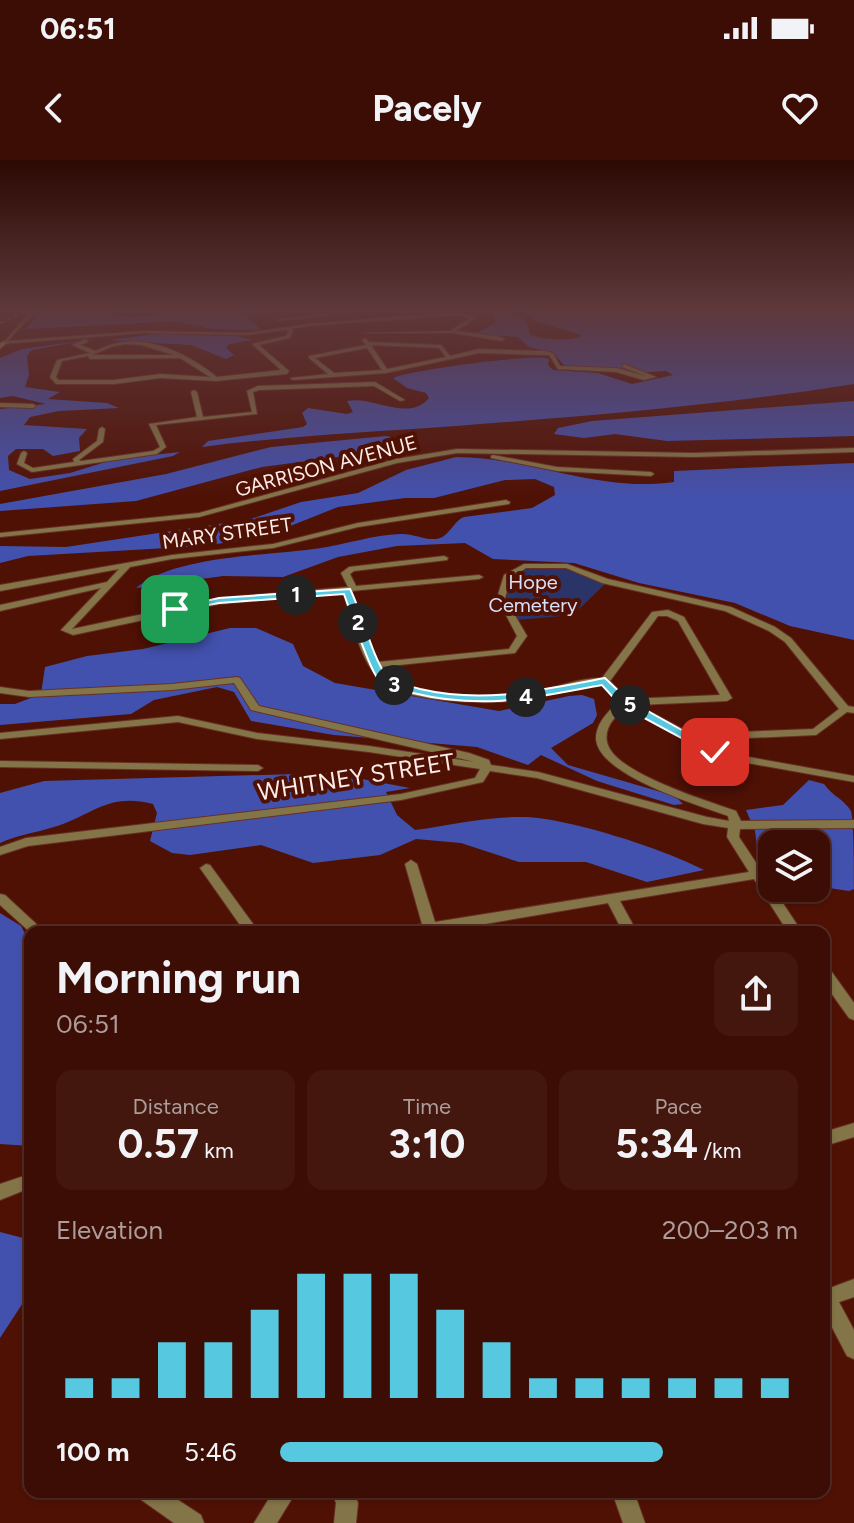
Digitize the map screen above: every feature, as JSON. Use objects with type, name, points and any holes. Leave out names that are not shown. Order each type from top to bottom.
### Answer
[{"type":"street","points":[[56,373],[54,380],[72,384],[160,376],[216,379],[271,373]]},
{"type":"street","points":[[208,373],[216,379]]},
{"type":"street","points":[[287,373],[301,386]]},
{"type":"street","points":[[293,378],[365,373]]},
{"type":"street","points":[[622,373],[640,378],[653,377],[641,373]]},
{"type":"street","points":[[24,453],[22,468],[81,464],[160,452],[163,447],[152,424],[255,413],[252,389],[375,384],[402,400]]},
{"type":"street","points":[[194,392],[200,419]]},
{"type":"street","points":[[0,405],[33,406]]},
{"type":"street","points":[[81,464],[75,460],[100,442],[102,429]]},
{"type":"street","name":"GARRISON AVENUE","points":[[0,535],[199,515],[430,454],[473,450],[694,455],[854,450]]},
{"type":"street","points":[[430,454],[483,456],[557,469],[651,474]]},
{"type":"street","name":"MARY STREET","points":[[0,588],[128,564],[256,549],[358,525],[506,502]]},
{"type":"street","points":[[444,558],[352,569],[345,573],[376,665],[382,677],[400,687],[462,699],[514,699],[605,681],[655,614],[668,613],[681,619],[727,698],[624,702],[606,719],[601,744],[607,755],[660,786],[732,814],[733,837],[754,875],[791,926]]},
{"type":"street","points":[[128,564],[66,630],[73,632],[219,601],[479,577]]},
{"type":"street","points":[[376,665],[512,651],[522,636],[501,598],[507,577],[524,566],[567,566],[605,581],[728,609],[772,629],[800,653],[849,709],[816,732],[687,737]]},
{"type":"street","points":[[0,608],[108,584]]},
{"type":"street","name":"WHITNEY STREET","points":[[0,690],[29,694],[172,687],[237,680],[255,708],[469,756],[485,762],[487,767],[479,780],[401,797],[26,842],[0,851]]},
{"type":"street","points":[[605,681],[624,702],[729,757],[854,779]]},
{"type":"street","points":[[0,736],[178,719],[257,736],[561,780],[669,813],[733,825],[854,824]]},
{"type":"street","points":[[0,764],[258,768]]},
{"type":"street","points":[[411,864],[429,926]]},
{"type":"street","points":[[206,868],[248,926]]},
{"type":"street","points":[[453,926],[754,875]]},
{"type":"street","points":[[0,898],[31,926]]},
{"type":"street","points":[[612,899],[627,926]]},
{"type":"street","points":[[830,980],[854,1014]]},
{"type":"street","points":[[830,1137],[854,1130]]},
{"type":"street","points":[[0,1192],[24,1183]]},
{"type":"street","points":[[830,1295],[854,1288]]},
{"type":"street","points":[[830,1305],[854,1349]]},
{"type":"street","points":[[156,1498],[193,1523]]},
{"type":"street","points":[[265,1523],[281,1498]]},
{"type":"street","points":[[343,1498],[345,1523]]},
{"type":"street","points":[[625,1498],[634,1523]]},
{"type":"green space","name":"Hope Cemetery","points":[[529,568],[566,568],[605,584],[573,615],[516,620],[503,589],[512,574]]},
{"type":"shaded area","points":[[0,373],[29,373],[25,387],[60,392],[48,399],[107,403],[119,408],[59,411],[30,417],[24,425],[87,429],[79,438],[80,451],[53,456],[43,449],[16,449],[8,456],[9,470],[30,479],[70,473],[115,459],[180,452],[173,456],[0,491],[0,409],[46,404],[13,396],[0,398]]},
{"type":"shaded area","points":[[417,373],[592,373],[632,384],[673,375],[669,373],[854,373],[854,384],[655,409],[202,447],[208,441],[303,427],[307,424],[302,413],[308,408],[347,414],[353,412],[347,401],[401,408],[421,405],[429,398],[426,393],[407,388],[393,378]]},
{"type":"shaded area","points":[[854,401],[854,436],[667,441],[615,434],[584,438],[554,434],[558,428],[592,421]]},
{"type":"shaded area","points":[[386,436],[401,439],[360,454],[262,467],[136,501],[0,511],[0,504],[166,474],[271,447]]},
{"type":"shaded area","points":[[456,457],[511,462],[619,483],[646,484],[674,482],[674,471],[854,463],[854,640],[790,626],[735,603],[639,583],[574,563],[493,559],[465,543],[397,546],[338,557],[283,577],[223,576],[136,588],[153,577],[198,563],[321,548],[390,535],[441,538],[464,517],[532,508],[555,495],[554,487],[535,479],[505,480],[434,498],[405,498],[338,507],[260,538],[202,546],[28,556],[0,563],[0,546],[66,547],[251,519],[301,502],[358,493],[406,470]]},
{"type":"shaded area","points":[[230,628],[256,628],[293,644],[303,666],[335,683],[499,711],[569,696],[582,695],[594,699],[597,715],[593,723],[551,748],[568,765],[675,796],[683,804],[674,805],[597,781],[541,755],[528,765],[477,747],[334,735],[251,721],[234,692],[217,687],[154,700],[131,714],[0,725],[0,704],[15,704],[41,694],[45,667],[87,656],[143,649]]},
{"type":"shaded area","points":[[330,773],[410,788],[386,792],[397,815],[415,830],[498,818],[545,819],[617,836],[704,870],[647,882],[586,862],[519,862],[461,843],[416,839],[380,855],[313,863],[261,845],[190,855],[172,853],[150,841],[157,813],[153,804],[137,801],[101,806],[68,822],[0,843],[0,793],[44,781]]},
{"type":"shaded area","points":[[809,780],[824,784],[845,803],[851,811],[854,889],[830,888],[830,830],[758,830],[758,854],[755,831],[746,810],[783,805]]},
{"type":"shaded area","points":[[0,913],[21,926],[24,932],[24,1146],[0,1144]]},
{"type":"shaded area","points":[[0,1232],[24,1238],[24,1301],[0,1338]]},
{"type":"route","points":[[175,609],[219,601],[347,591],[382,677],[388,682],[442,697],[488,700],[533,696],[585,682],[605,681],[612,685],[624,702],[715,752]]}]
